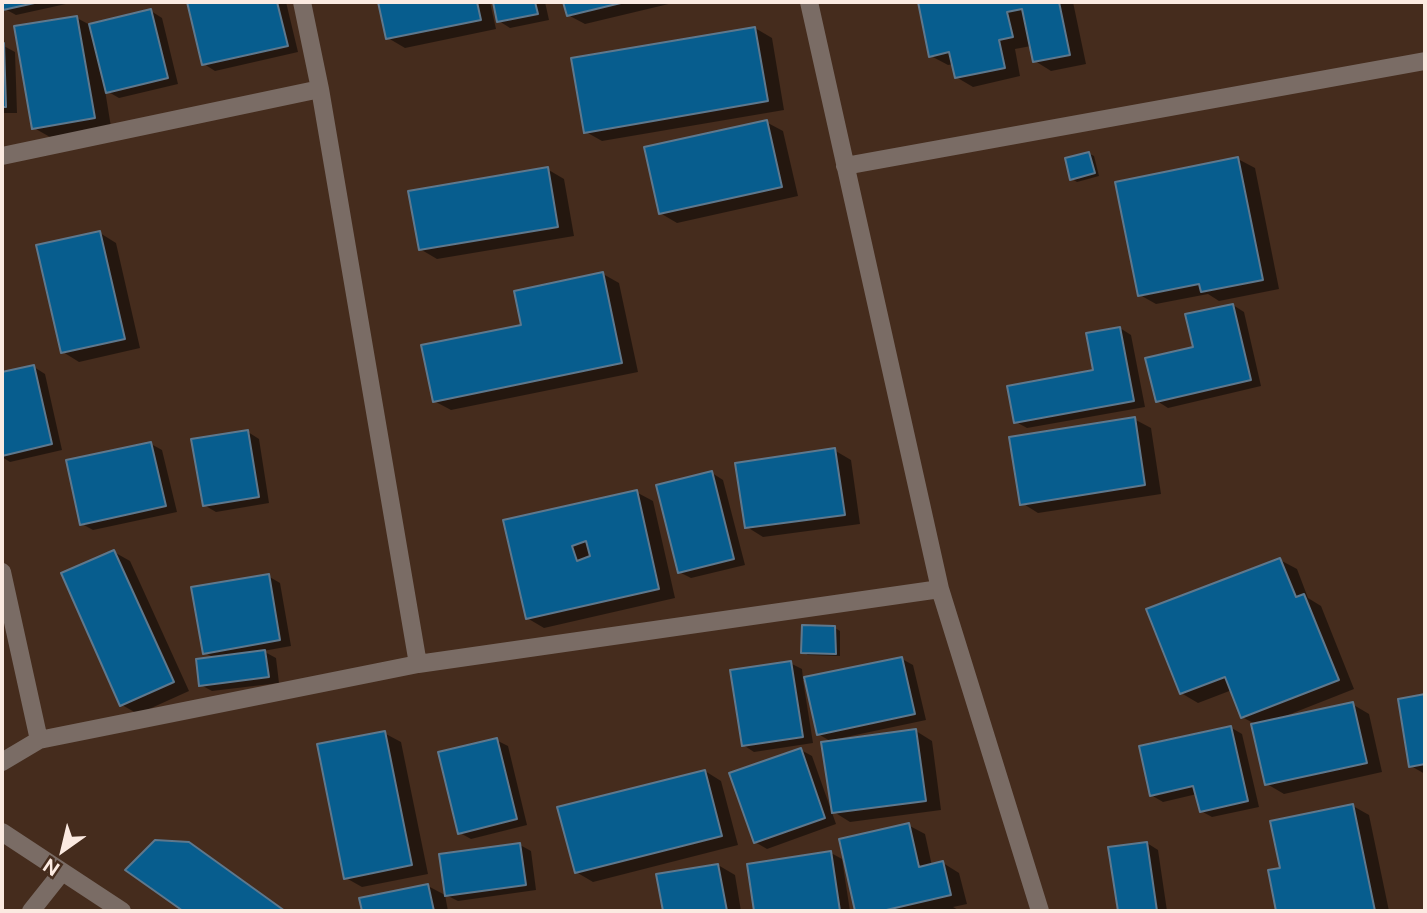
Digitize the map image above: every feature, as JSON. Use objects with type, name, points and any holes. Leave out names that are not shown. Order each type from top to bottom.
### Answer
[{"type":"street","points":[[302,2],[320,89],[418,664]]},
{"type":"street","points":[[808,2],[940,589],[1040,911]]},
{"type":"street","points":[[845,166],[1425,61]]},
{"type":"street","points":[[2,156],[320,89]]},
{"type":"street","points":[[2,572],[39,740]]},
{"type":"street","points":[[2,762],[39,740],[418,664],[940,589]]},
{"type":"street","points":[[2,832],[122,911]]},
{"type":"street","points":[[32,911],[62,872]]},
{"type":"building","points":[[2,2],[39,2],[3,10]]},
{"type":"building","points":[[187,2],[277,2],[288,46],[202,65]]},
{"type":"building","points":[[378,2],[477,2],[481,20],[386,39]]},
{"type":"building","points":[[493,2],[535,2],[538,14],[497,22]]},
{"type":"building","points":[[563,2],[625,2],[567,16]]},
{"type":"building","points":[[918,2],[1059,2],[1070,55],[1033,62],[1022,9],[1007,12],[1013,37],[999,40],[1005,68],[955,78],[949,52],[929,57]]},
{"type":"building","points":[[151,9],[168,78],[106,93],[89,24]]},
{"type":"building","points":[[77,16],[95,118],[32,129],[14,26]]},
{"type":"building","points":[[755,27],[768,101],[584,133],[571,58]]},
{"type":"building","points":[[4,43],[6,107],[2,107]]},
{"type":"building","points":[[767,120],[782,187],[659,214],[644,147]]},
{"type":"building","points":[[1089,152],[1095,173],[1070,180],[1065,158]]},
{"type":"building","points":[[1238,157],[1263,280],[1201,292],[1199,284],[1138,296],[1115,182]]},
{"type":"building","points":[[548,167],[558,227],[419,250],[408,191]]},
{"type":"building","points":[[100,231],[125,339],[61,353],[36,245]]},
{"type":"building","points":[[603,272],[622,363],[433,402],[421,345],[521,325],[514,291]]},
{"type":"building","points":[[1233,304],[1251,380],[1156,402],[1145,358],[1193,347],[1185,314]]},
{"type":"building","points":[[1120,327],[1134,401],[1014,423],[1007,386],[1093,370],[1086,333]]},
{"type":"building","points":[[34,365],[52,444],[2,456],[2,372]]},
{"type":"building","points":[[1135,417],[1145,485],[1020,505],[1009,437]]},
{"type":"building","points":[[248,430],[259,497],[203,506],[191,439]]},
{"type":"building","points":[[151,442],[166,506],[80,525],[66,460]]},
{"type":"building","points":[[835,448],[845,515],[745,528],[735,463]]},
{"type":"building","points":[[712,471],[734,559],[678,573],[656,485]]},
{"type":"building","points":[[637,490],[659,589],[526,619],[503,520]],"holes":[[[586,541],[590,556],[577,561],[572,546]]]},
{"type":"building","points":[[114,550],[174,682],[120,706],[61,573]]},
{"type":"building","points":[[1280,558],[1296,597],[1304,594],[1339,680],[1241,718],[1225,677],[1180,694],[1146,609]]},
{"type":"building","points":[[269,574],[280,640],[203,654],[191,587]]},
{"type":"building","points":[[802,625],[835,626],[836,654],[801,653]]},
{"type":"building","points":[[265,650],[269,677],[199,686],[196,659]]},
{"type":"building","points":[[902,657],[915,714],[817,735],[804,677]]},
{"type":"building","points":[[791,661],[803,737],[742,746],[730,670]]},
{"type":"building","points":[[1425,694],[1425,764],[1409,767],[1398,699]]},
{"type":"building","points":[[1353,702],[1367,763],[1265,785],[1251,724]]},
{"type":"building","points":[[1231,726],[1248,801],[1200,812],[1193,786],[1150,796],[1139,746]]},
{"type":"building","points":[[916,729],[926,801],[832,813],[821,742]]},
{"type":"building","points":[[385,731],[412,865],[344,879],[317,744]]},
{"type":"building","points":[[497,738],[517,819],[458,834],[438,752]]},
{"type":"building","points":[[801,748],[825,818],[754,843],[729,773]]},
{"type":"building","points":[[705,770],[722,836],[575,873],[557,807]]},
{"type":"building","points":[[1353,804],[1375,911],[1276,911],[1268,870],[1280,868],[1270,821]]},
{"type":"building","points":[[909,823],[919,867],[943,861],[951,895],[882,911],[855,911],[839,839]]},
{"type":"building","points":[[155,840],[189,842],[285,911],[183,911],[125,870]]},
{"type":"building","points":[[1147,842],[1157,911],[1118,911],[1108,847]]},
{"type":"building","points":[[520,843],[526,885],[445,896],[439,854]]},
{"type":"building","points":[[831,851],[840,911],[754,911],[747,864]]},
{"type":"building","points":[[718,864],[727,911],[663,911],[656,874]]},
{"type":"building","points":[[428,884],[434,911],[362,911],[359,898]]}]
